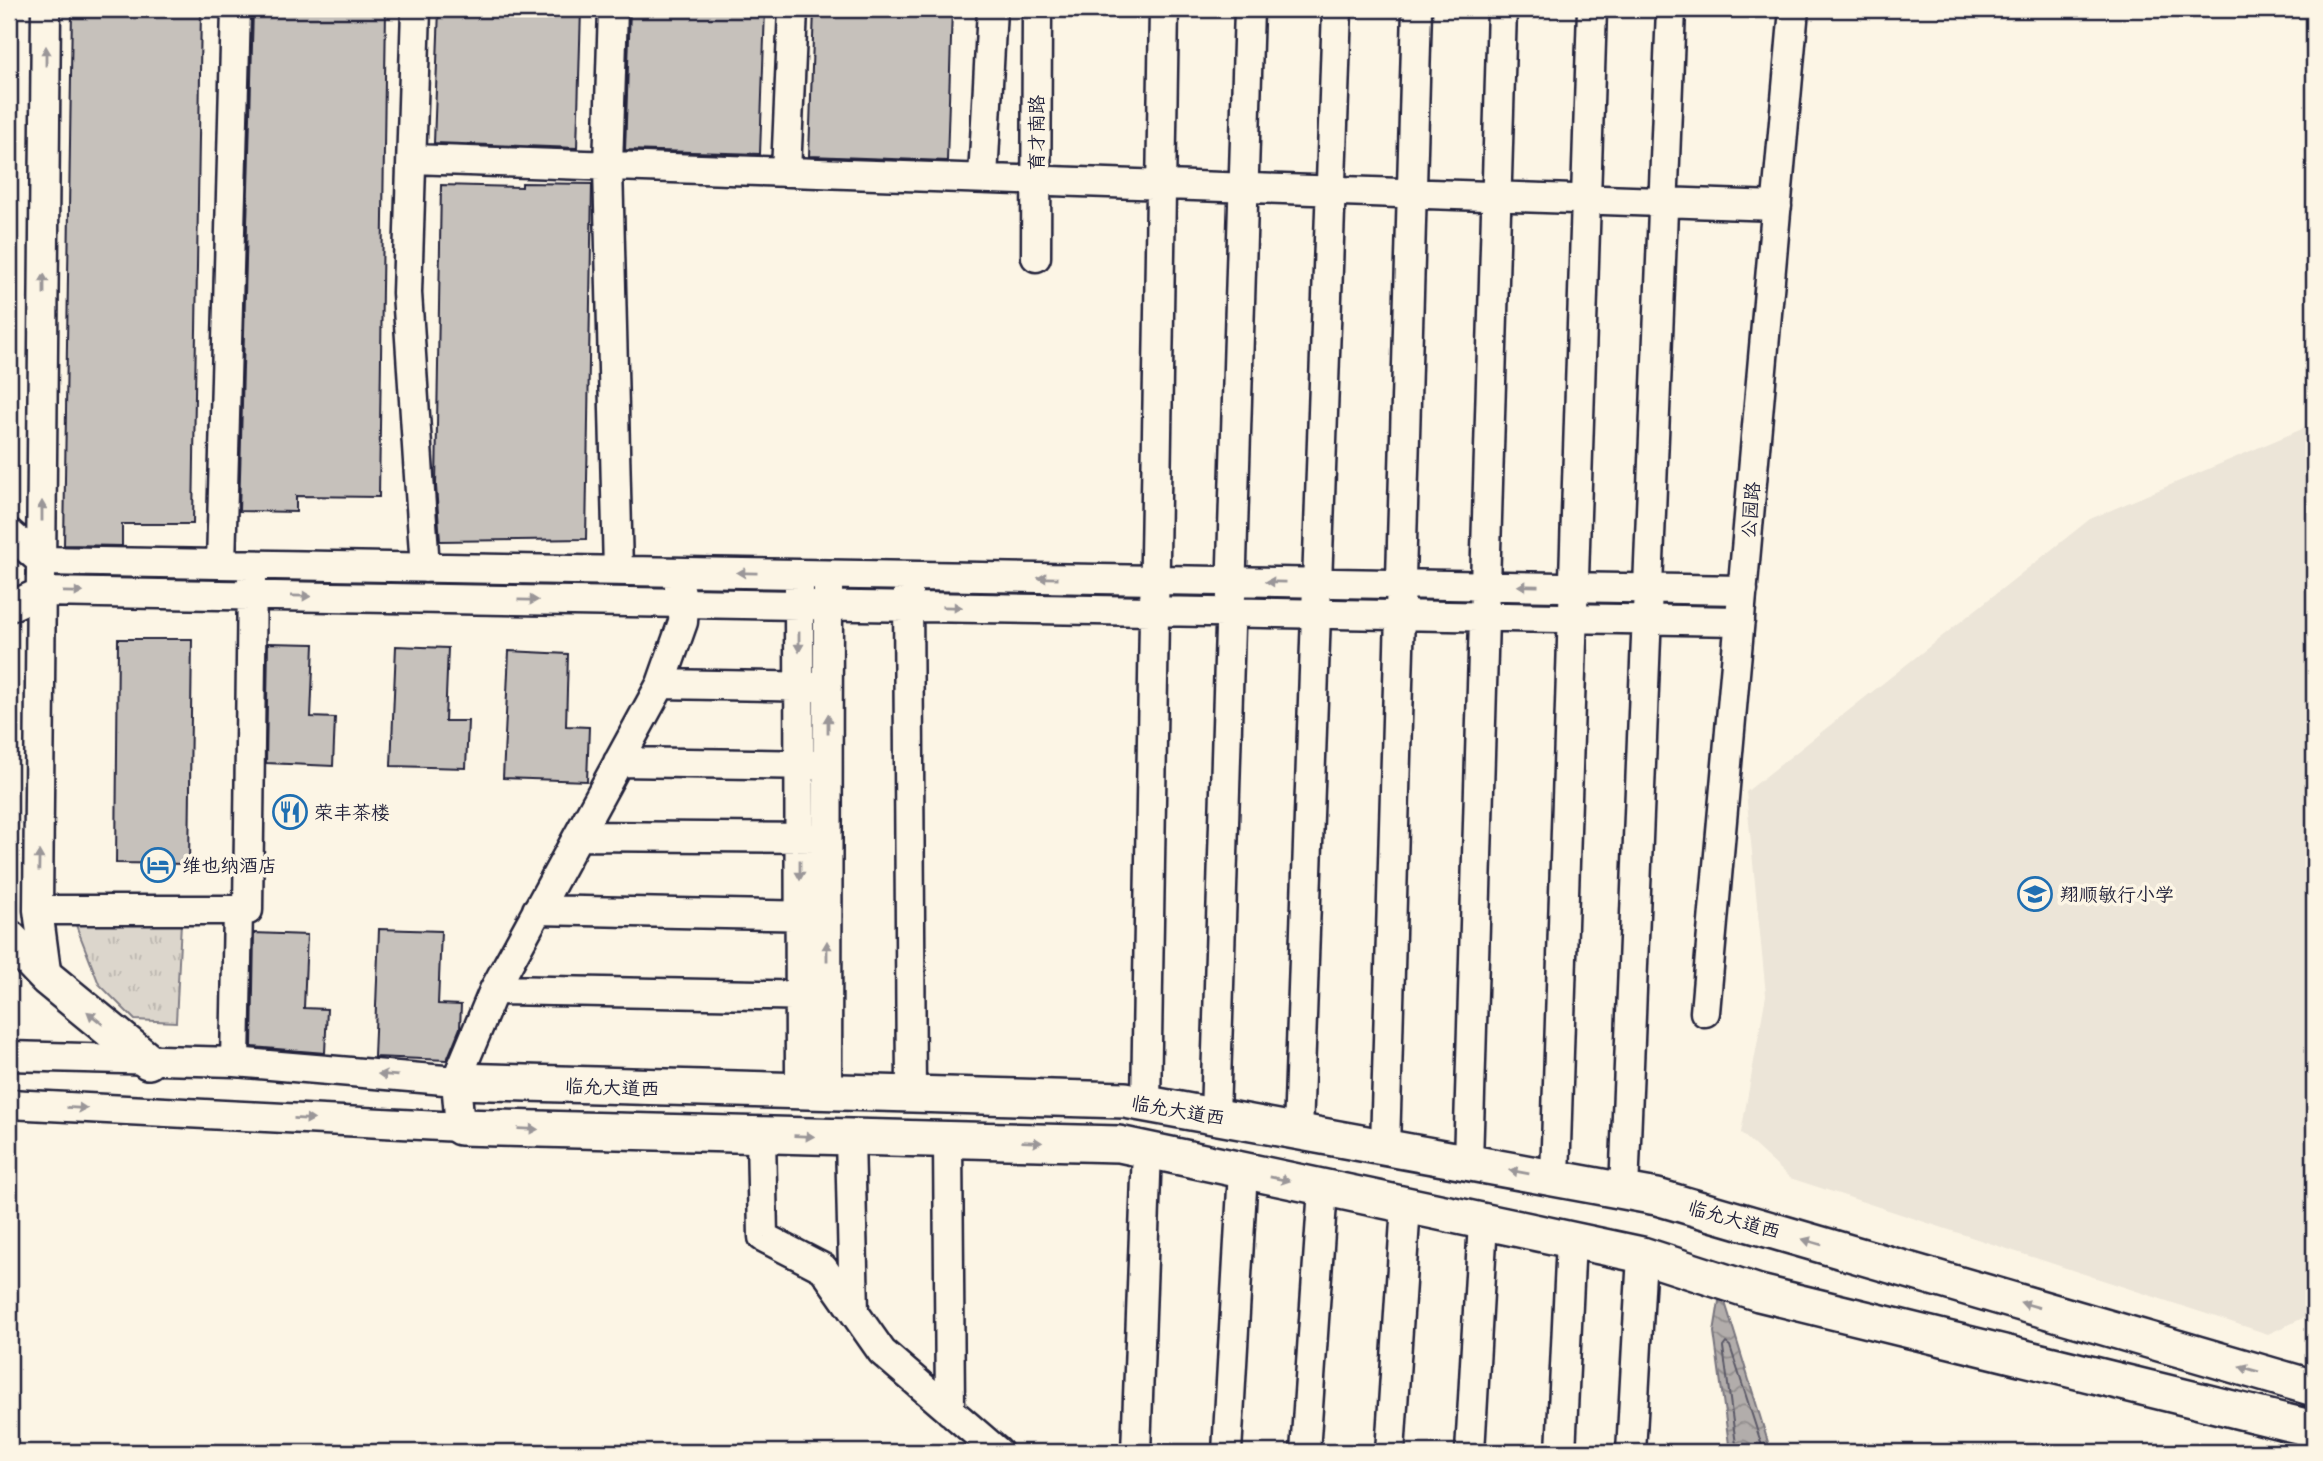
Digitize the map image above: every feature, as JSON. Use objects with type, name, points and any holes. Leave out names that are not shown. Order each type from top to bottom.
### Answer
[{"type":"main road","points":[[9,938],[47,978],[148,1062]]},
{"type":"main road","name":"临允大道西","points":[[456,1081],[1125,1100],[1624,1191],[1758,1226],[2314,1388]]},
{"type":"main road","points":[[460,1127],[1119,1144],[1642,1255],[1759,1293],[2314,1429]]},
{"type":"street","points":[[46,9],[38,910],[47,978]]},
{"type":"street","points":[[221,564],[236,9]]},
{"type":"street","points":[[416,9],[408,293],[425,568]]},
{"type":"street","points":[[613,9],[608,166],[618,571]]},
{"type":"street","points":[[786,172],[793,9]]},
{"type":"street","points":[[983,178],[992,9]]},
{"type":"street","name":"育才南路","points":[[1036,257],[1037,9]]},
{"type":"street","points":[[1146,1104],[1164,9]]},
{"type":"street","points":[[1215,1116],[1249,9]]},
{"type":"street","points":[[1298,1132],[1337,9]]},
{"type":"street","points":[[1385,1147],[1417,9]]},
{"type":"street","points":[[1468,1163],[1502,9]]},
{"type":"street","points":[[1555,1178],[1592,9]]},
{"type":"street","points":[[1624,1191],[1671,9]]},
{"type":"street","name":"公园路","points":[[1705,1012],[1794,9]]},
{"type":"street","points":[[411,159],[1777,206]]},
{"type":"street","points":[[9,533],[41,561],[1743,590]]},
{"type":"street","points":[[38,910],[248,910],[252,565]]},
{"type":"street","points":[[9,1104],[460,1127],[456,1081],[494,990],[660,684],[682,622],[684,603],[675,572]]},
{"type":"street","points":[[799,574],[800,765],[814,838]]},
{"type":"street","points":[[813,1092],[814,838],[827,765],[828,575]]},
{"type":"street","points":[[908,576],[911,1095]]},
{"type":"street","points":[[9,607],[41,592],[1740,621]]},
{"type":"street","points":[[660,684],[828,687]]},
{"type":"street","points":[[618,762],[827,765]]},
{"type":"street","points":[[578,836],[814,838]]},
{"type":"street","points":[[235,1062],[238,910]]},
{"type":"street","points":[[537,911],[814,916]]},
{"type":"street","points":[[494,990],[813,995]]},
{"type":"street","name":"临允大道西","points":[[9,1056],[148,1062],[235,1062],[456,1081]]},
{"type":"street","points":[[761,1135],[762,1237],[824,1268],[883,1352],[998,1452]]},
{"type":"street","points":[[850,1137],[854,1312]]},
{"type":"street","points":[[948,1140],[950,1410]]},
{"type":"street","points":[[1136,1452],[1147,1150]]},
{"type":"street","points":[[1227,1452],[1243,1171]]},
{"type":"street","points":[[1305,1452],[1323,1188]]},
{"type":"street","points":[[1390,1452],[1406,1205]]},
{"type":"street","points":[[1470,1452],[1483,1222]]},
{"type":"street","points":[[1560,1452],[1571,1240]]},
{"type":"street","points":[[1631,1452],[1642,1255]]},
{"type":"shaded area","name":"翔顺敏行小学","points":[[2314,424],[2314,1313],[2268,1334],[1790,1178],[1741,1133],[1766,995],[1746,792],[2090,519]]},
{"type":"green space","points":[[74,920],[181,922],[176,1022],[135,1020],[99,984]]},
{"type":"water","points":[[1721,1289],[1771,1452],[1730,1452],[1714,1332]]},
{"type":"building","points":[[72,9],[201,9],[193,524],[122,524],[122,546],[64,545]]},
{"type":"building","points":[[253,9],[386,9],[379,497],[296,496],[296,512],[239,511]]},
{"type":"building","points":[[439,9],[581,9],[577,148],[434,143]]},
{"type":"building","points":[[630,9],[765,9],[760,154],[625,150]]},
{"type":"building","points":[[814,9],[952,9],[947,161],[809,156]]},
{"type":"building","points":[[522,183],[592,184],[586,539],[440,541],[436,486],[441,185],[522,187]]},
{"type":"building","points":[[118,639],[192,639],[189,864],[116,863]]},
{"type":"building","points":[[268,643],[314,644],[311,717],[335,718],[333,766],[266,763]]},
{"type":"building","points":[[396,646],[448,648],[445,721],[468,721],[466,768],[391,766]]},
{"type":"building","points":[[509,651],[568,654],[566,726],[589,727],[587,781],[503,778]]},
{"type":"building","points":[[379,929],[441,931],[438,1004],[461,1005],[460,1028],[447,1060],[374,1057]]},
{"type":"building","points":[[254,933],[307,935],[304,1008],[327,1009],[325,1053],[252,1047]]},
{"type":"place","name":"荣丰茶楼","points":[[290,812]]},
{"type":"place","name":"维也纳酒店","points":[[158,865]]},
{"type":"place","name":"翔顺敏行小学","points":[[2035,894]]}]
